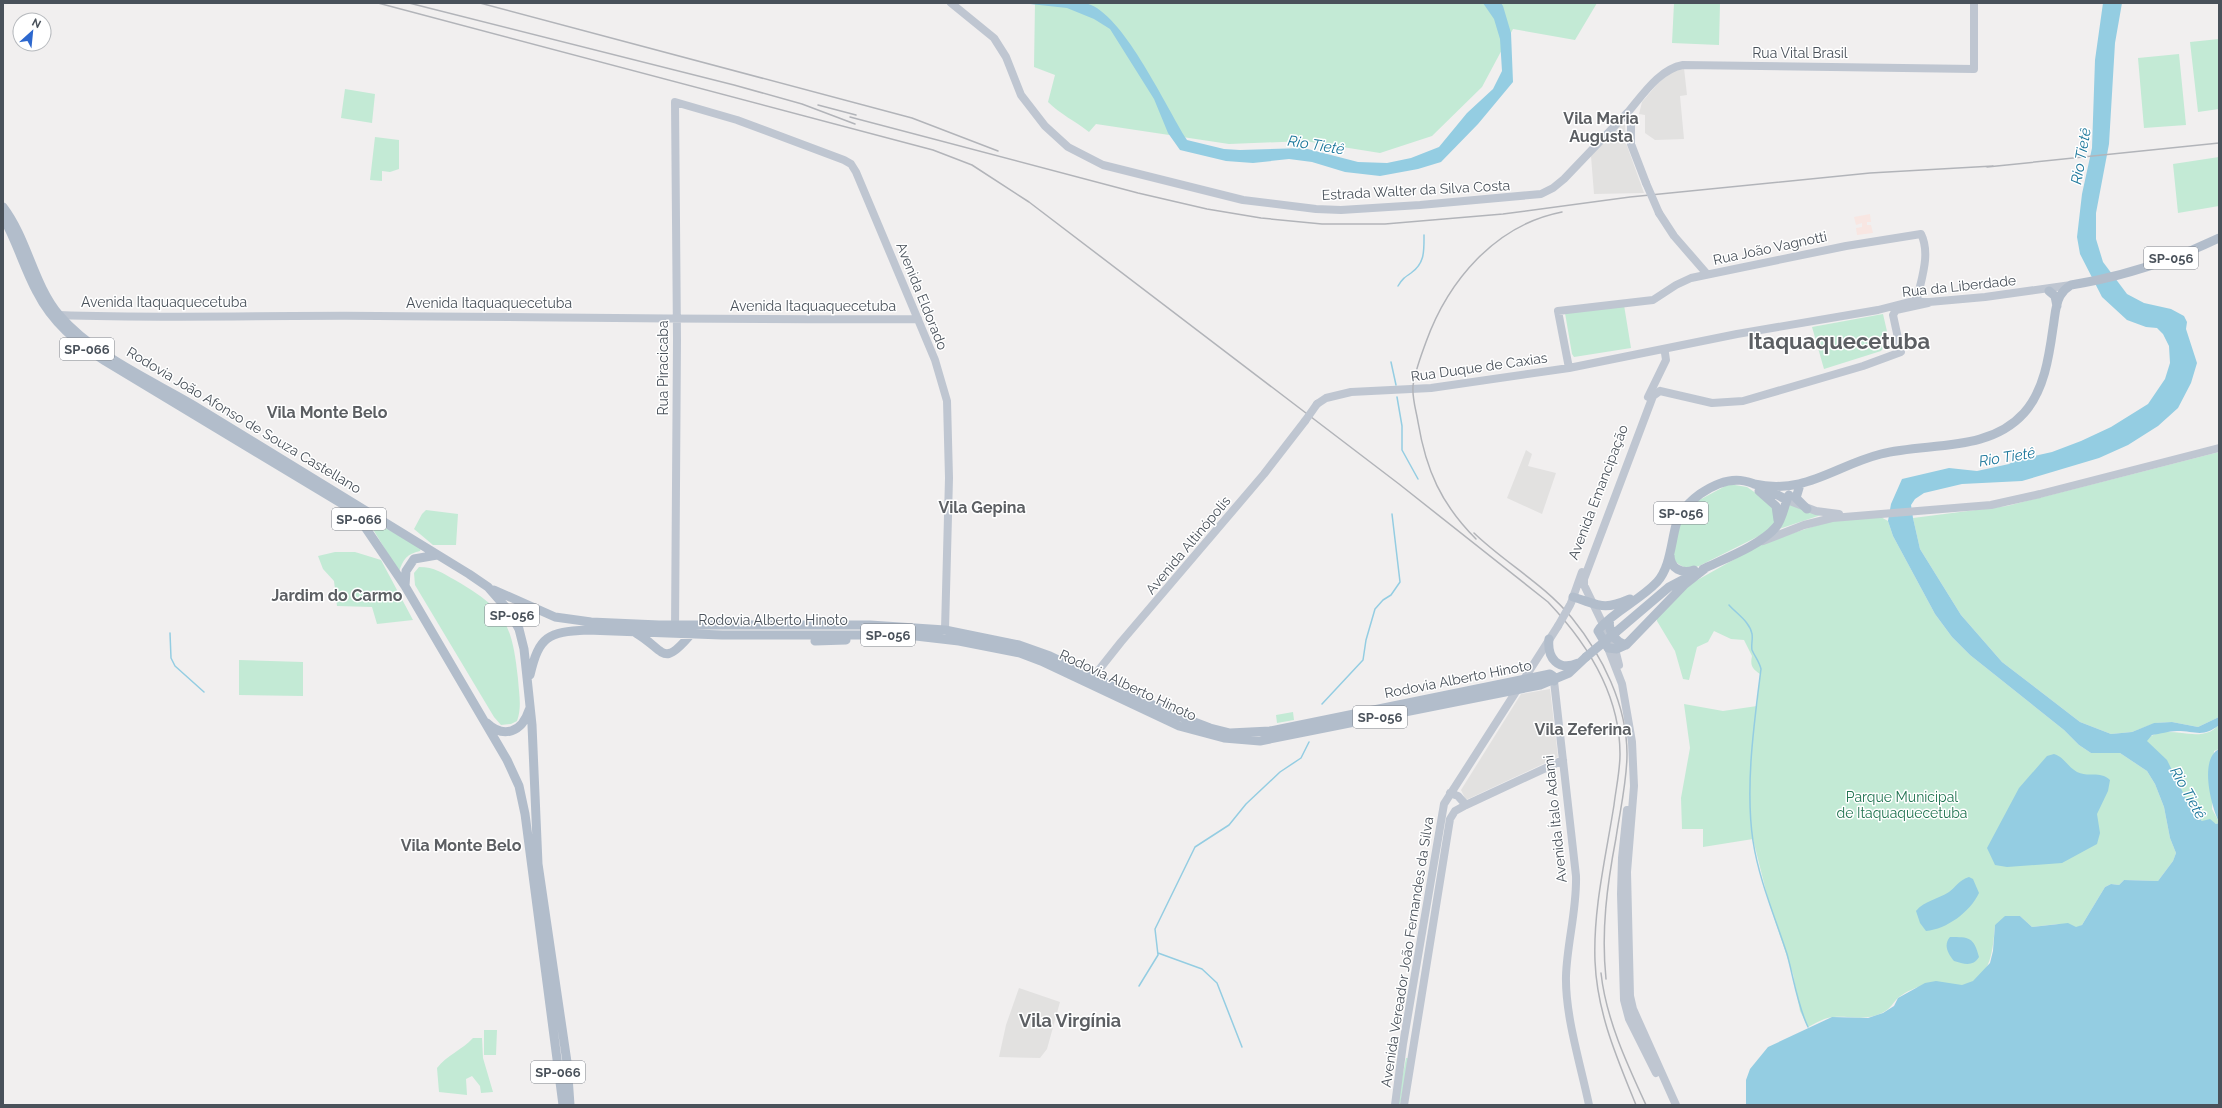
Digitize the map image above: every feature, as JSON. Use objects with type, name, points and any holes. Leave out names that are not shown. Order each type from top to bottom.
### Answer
[{"type":"main road","name":"Estrada Walter da Silva Costa","points":[[952,3],[984,28],[998,42],[1006,57],[1021,95],[1045,126],[1068,147],[1103,165],[1243,200],[1316,209],[1357,209],[1526,196],[1541,194],[1553,188]]},
{"type":"main road","name":"Rua Vital Brasil","points":[[1553,188],[1618,122],[1630,114],[1639,99],[1663,73],[1672,67],[1683,65],[1974,69],[1974,3]]},
{"type":"main road","name":"Rua Piracicaba","points":[[675,102],[677,550],[675,629]]},
{"type":"main road","name":"Avenida Eldorado","points":[[675,102],[737,120],[844,160],[851,164],[935,360],[947,402],[948,478],[945,630]]},
{"type":"main road","points":[[1630,114],[1632,144],[1659,213],[1674,236],[1707,274]]},
{"type":"main road","name":"SP-066","points":[[3,207],[18,238]]},
{"type":"main road","name":"SP-066","points":[[3,218],[18,238]]},
{"type":"main road","name":"Rua João Vagnotti","points":[[1569,368],[1558,311],[1653,300],[1684,280],[1846,246],[1921,234],[1926,252],[1917,300]]},
{"type":"main road","name":"Rodovia João Afonso de Souza Castellano","points":[[18,238],[45,293],[59,315],[77,333],[110,356],[289,462],[488,587],[509,611],[519,629],[528,682],[529,709],[532,725],[538,864],[567,1062],[570,1105]]},
{"type":"main road","name":"Rodovia João Afonso de Souza Castellano","points":[[18,238],[41,299],[51,315],[74,339],[105,361],[344,505],[365,527],[405,586],[513,771],[523,799],[563,1105]]},
{"type":"main road","name":"SP-056","points":[[1776,527],[1791,493],[1812,481],[1874,456],[1978,440],[2010,425],[2024,413],[2035,398],[2043,378],[2057,306],[2063,291],[2078,284],[2122,273],[2169,258],[2219,238]]},
{"type":"main road","name":"Rua da Liberdade","points":[[2028,292],[2078,284]]},
{"type":"main road","points":[[2049,291],[2055,296],[2057,306]]},
{"type":"main road","name":"Rua da Liberdade","points":[[1661,351],[1672,347],[1878,310],[1917,300],[1930,302],[2028,292],[2063,291]]},
{"type":"main road","points":[[1893,315],[1896,310],[1913,304],[1917,300]]},
{"type":"main road","points":[[1902,308],[1930,302]]},
{"type":"main road","points":[[1656,389],[1712,404],[1743,401],[1763,393],[1812,381],[1901,352],[1893,315],[1887,311],[1878,310]]},
{"type":"main road","name":"Avenida Itaquaquecetuba","points":[[59,315],[130,317],[315,315],[799,320],[918,319]]},
{"type":"main road","points":[[1656,389],[1666,357],[1661,351]]},
{"type":"main road","points":[[1656,389],[1661,351]]},
{"type":"main road","name":"Rua Duque de Caxias","points":[[1305,421],[1317,404],[1326,398],[1350,392],[1420,389],[1569,368],[1661,351]]},
{"type":"main road","name":"Avenida Emancipação","points":[[1593,604],[1584,585],[1585,575],[1656,389]]},
{"type":"main road","name":"Avenida Emancipação","points":[[1444,804],[1558,626],[1572,601],[1656,389]]},
{"type":"main road","name":"Avenida Altinópolis","points":[[1093,681],[1121,642],[1264,474],[1305,421]]},
{"type":"main road","points":[[1751,545],[1804,525],[1853,515],[1991,505],[2040,494],[2219,448]]},
{"type":"main road","name":"SP-056","points":[[1640,594],[1657,582],[1670,552],[1676,524],[1681,513],[1689,503],[1702,493],[1726,480],[1743,480],[1754,484],[1782,488],[1812,481]]},
{"type":"main road","points":[[1743,480],[1773,502],[1778,512],[1776,527]]},
{"type":"main road","points":[[1754,484],[1807,509],[1822,513],[1853,515]]},
{"type":"main road","points":[[1799,488],[1796,498],[1807,509]]},
{"type":"main road","name":"Rodovia Alberto Hinoto","points":[[528,682],[536,654],[542,644],[558,632],[587,630],[634,632],[675,629],[870,625],[945,630],[1019,645],[1050,656],[1110,692],[1185,728],[1229,739],[1260,741],[1517,691],[1569,673],[1583,659],[1669,587],[1751,545],[1776,527]]},
{"type":"main road","points":[[1670,552],[1672,564],[1678,570],[1687,572],[1707,567]]},
{"type":"main road","points":[[405,586],[406,571],[414,560],[438,555]]},
{"type":"main road","points":[[1611,649],[1626,645],[1684,585],[1707,567]]},
{"type":"main road","name":"Rodovia Alberto Hinoto","points":[[488,587],[542,612],[570,621],[675,629],[691,634],[857,635],[936,638],[1005,650],[1041,661],[1143,699],[1210,728],[1230,732],[1270,732],[1523,680],[1552,678]]},
{"type":"main road","points":[[1572,601],[1609,607],[1640,594]]},
{"type":"main road","points":[[1600,628],[1640,594]]},
{"type":"main road","points":[[1593,604],[1600,628],[1611,649],[1622,684],[1632,742],[1634,795],[1627,872],[1630,996],[1633,1009],[1676,1105]]},
{"type":"main road","points":[[1610,619],[1609,627],[1616,640],[1626,645]]},
{"type":"main road","points":[[634,632],[657,650],[670,654],[675,653],[691,634]]},
{"type":"main road","points":[[1549,640],[1549,652],[1557,663],[1566,666],[1583,659]]},
{"type":"main road","name":"Avenida Ítalo Adami","points":[[1552,678],[1564,760],[1576,876],[1576,899],[1566,976],[1573,1027],[1589,1105]]},
{"type":"main road","points":[[1110,692],[1114,688],[1143,699]]},
{"type":"main road","points":[[483,720],[499,731],[512,732],[522,726],[529,709]]},
{"type":"main road","name":"Avenida Vereador João Fernandes da Silva","points":[[1404,1105],[1448,824],[1455,811],[1564,760]]},
{"type":"main road","points":[[1633,776],[1622,858],[1621,894],[1624,1000],[1629,1019],[1670,1105]]},
{"type":"main road","points":[[1450,794],[1458,796],[1466,805]]},
{"type":"main road","points":[[1444,804],[1450,810],[1455,811]]},
{"type":"main road","name":"Avenida Vereador João Fernandes da Silva","points":[[1395,1105],[1444,804]]},
{"type":"main road","points":[[1421,939],[1430,941]]},
{"type":"shaded area","points":[[1684,68],[1687,95],[1680,96],[1684,139],[1655,140],[1645,133],[1645,115],[1639,114],[1642,102],[1659,82],[1674,70]]},
{"type":"shaded area","points":[[1620,124],[1625,125],[1626,143],[1644,193],[1594,194],[1591,156]]},
{"type":"shaded area","points":[[1870,214],[1871,222],[1867,222],[1867,225],[1871,225],[1873,233],[1857,235],[1856,228],[1862,227],[1862,223],[1856,225],[1854,217]]},
{"type":"shaded area","points":[[1526,450],[1532,454],[1528,466],[1556,473],[1542,514],[1507,498]]},
{"type":"shaded area","points":[[1550,689],[1558,757],[1466,800],[1461,790],[1521,694]]},
{"type":"shaded area","points":[[1019,988],[1060,1002],[1047,1049],[1040,1058],[999,1057],[1006,1025]]},
{"type":"green space","points":[[1035,3],[1597,3],[1575,40],[1513,29],[1482,87],[1432,136],[1380,153],[1305,141],[1229,144],[1096,124],[1089,132],[1048,102],[1055,75],[1034,67]]},
{"type":"green space","points":[[1674,3],[1720,3],[1719,45],[1672,43]]},
{"type":"green space","points":[[2219,39],[2219,109],[2198,112],[2190,42]]},
{"type":"green space","points":[[2179,54],[2186,125],[2144,128],[2138,58]]},
{"type":"green space","points":[[345,89],[375,94],[372,123],[341,118]]},
{"type":"green space","points":[[375,137],[399,140],[399,169],[390,172],[382,171],[382,181],[370,180]]},
{"type":"green space","points":[[2219,157],[2219,206],[2178,213],[2173,164]]},
{"type":"green space","points":[[1624,305],[1631,348],[1574,357],[1572,354],[1565,313]]},
{"type":"green space","points":[[1883,314],[1889,340],[1881,351],[1824,369],[1812,327]]},
{"type":"green space","points":[[2219,452],[2219,717],[2198,727],[2172,722],[2155,723],[2132,732],[2111,734],[2080,722],[2002,662],[1961,615],[1920,549],[1913,518],[2007,506]]},
{"type":"green space","points":[[1729,484],[1747,487],[1769,502],[1774,506],[1776,521],[1767,532],[1699,566],[1681,566],[1673,558],[1679,521],[1692,504]]},
{"type":"green space","points":[[1787,501],[1824,514],[1779,529]]},
{"type":"green space","points":[[426,510],[458,514],[456,545],[433,545],[414,529],[422,514]]},
{"type":"green space","points":[[359,513],[421,548],[420,551],[406,558],[399,572],[374,531]]},
{"type":"green space","name":"Parque Municipal de Itaquaquecetuba","points":[[1879,516],[1888,521],[1893,536],[1935,614],[1952,637],[1970,655],[2064,730],[2079,745],[2091,753],[2120,753],[2147,771],[2155,784],[2164,807],[2170,838],[2176,853],[2173,861],[2158,881],[2124,880],[2119,885],[2111,884],[2105,887],[2082,925],[2076,928],[2058,924],[2032,927],[2020,916],[1995,925],[1992,952],[1989,961],[1980,977],[1973,982],[1963,985],[1931,983],[1902,995],[1888,1010],[1882,1013],[1864,1018],[1831,1017],[1821,1020],[1808,1027],[1800,1011],[1793,974],[1769,903],[1753,839],[1703,847],[1703,829],[1682,829],[1681,798],[1690,748],[1684,704],[1723,711],[1757,706],[1760,674],[1752,666],[1752,656],[1744,640],[1731,639],[1714,631],[1708,642],[1697,647],[1689,680],[1683,679],[1675,651],[1657,621],[1657,617],[1685,587],[1758,546],[1777,538],[1831,521]]},
{"type":"green space","points":[[335,552],[355,552],[381,560],[413,620],[377,624],[372,607],[337,606],[334,581],[323,569],[318,556]]},
{"type":"green space","points":[[419,567],[430,568],[438,571],[472,590],[495,609],[503,619],[509,631],[516,660],[520,700],[519,716],[517,721],[511,724],[501,725],[494,717],[415,585],[414,573]]},
{"type":"green space","points":[[239,660],[303,662],[303,696],[239,695]]},
{"type":"green space","points":[[1293,712],[1294,720],[1277,723],[1276,715]]},
{"type":"green space","points":[[2219,725],[2219,749],[2214,751],[2212,809],[2219,822],[2217,824],[2202,821],[2192,811],[2146,740],[2153,735],[2169,732],[2201,734],[2213,730]]},
{"type":"green space","points":[[484,1030],[497,1030],[496,1055],[484,1055]]},
{"type":"green space","points":[[473,1038],[482,1038],[483,1058],[493,1092],[481,1093],[480,1086],[472,1076],[466,1079],[467,1095],[439,1092],[437,1068],[441,1063]]},
{"type":"green space","points":[[1406,1058],[1409,1058],[1400,1105],[1397,1105]]},
{"type":"water","points":[[1021,3],[1085,3],[1091,5],[1104,14],[1118,28],[1131,45],[1187,140],[1224,149],[1304,148],[1358,162],[1387,163],[1411,158],[1439,147],[1467,113],[1493,89],[1502,71],[1500,39],[1494,19],[1483,3],[1501,3],[1503,6],[1511,33],[1513,82],[1478,124],[1441,162],[1418,169],[1380,176],[1345,172],[1312,162],[1289,159],[1253,163],[1226,161],[1180,150],[1168,133],[1154,99],[1110,29],[1094,19],[1067,8]]},
{"type":"water","points":[[2103,3],[2122,3],[2115,43],[2109,144],[2096,213],[2096,239],[2103,262],[2127,294],[2144,303],[2171,309],[2184,316],[2187,322],[2186,329],[2197,363],[2191,383],[2178,408],[2158,426],[2128,445],[2099,458],[2022,481],[1962,484],[1924,493],[1915,499],[1911,505],[1920,549],[1961,615],[2002,662],[2080,722],[2111,734],[2132,732],[2154,723],[2172,722],[2198,727],[2219,717],[2219,725],[2204,733],[2171,731],[2152,735],[2147,741],[2167,760],[2192,811],[2202,821],[2210,819],[2216,824],[2219,823],[2219,1105],[1746,1105],[1746,1080],[1750,1069],[1768,1047],[1832,1017],[1868,1018],[1883,1013],[1894,1006],[1898,998],[1925,983],[1936,981],[1962,985],[1973,981],[1990,963],[1993,951],[1995,925],[2005,916],[2020,916],[2032,927],[2068,923],[2076,927],[2082,925],[2105,887],[2111,884],[2119,885],[2124,880],[2158,881],[2173,861],[2176,853],[2170,838],[2164,807],[2155,784],[2147,771],[2120,753],[2091,753],[2079,745],[2064,730],[1970,655],[1952,637],[1935,614],[1893,536],[1888,521],[1891,504],[1902,479],[1949,468],[1977,471],[2052,452],[2081,441],[2111,427],[2148,404],[2165,379],[2170,363],[2169,346],[2163,334],[2157,328],[2146,327],[2127,320],[2102,297],[2080,254],[2077,237],[2082,194],[2092,148],[2095,60]]},
{"type":"water","points":[[2219,749],[2219,822],[2210,795],[2208,772],[2209,762],[2213,754]]},
{"type":"water","points":[[2054,754],[2061,757],[2071,768],[2081,774],[2102,775],[2110,780],[2108,791],[2097,814],[2100,833],[2097,844],[2062,863],[2007,867],[1995,865],[1987,848],[2019,788],[2047,756]]},
{"type":"water","points":[[1969,877],[1973,879],[1979,893],[1970,907],[1950,923],[1934,930],[1926,931],[1920,923],[1916,911],[1927,902],[1949,892],[1960,882]]},
{"type":"water","points":[[1950,937],[1962,937],[1973,942],[1979,957],[1977,960],[1968,964],[1954,961],[1947,949],[1947,943]]},
{"type":"waterway","points":[[1398,286],[1404,278],[1419,265],[1424,251],[1424,235]]},
{"type":"waterway","points":[[1391,362],[1396,385]]},
{"type":"waterway","points":[[1397,397],[1402,426],[1402,450],[1418,479]]},
{"type":"waterway","points":[[1322,704],[1363,660],[1366,640],[1375,609],[1383,600],[1391,595],[1400,582],[1392,514]]},
{"type":"waterway","points":[[1729,605],[1749,626],[1752,636],[1752,650],[1761,669],[1751,755],[1750,799],[1753,841],[1763,884],[1787,954],[1801,1009],[1808,1027]]},
{"type":"waterway","points":[[170,633],[171,658],[175,666],[204,692]]},
{"type":"waterway","points":[[1139,986],[1158,955],[1155,929],[1195,847],[1229,825],[1246,804],[1280,772],[1301,758],[1309,742]]},
{"type":"waterway","points":[[1158,953],[1202,969],[1217,983],[1242,1047]]},
{"type":"railway","points":[[378,3],[933,150],[972,165],[1029,202],[1399,484],[1548,602],[1576,635],[1599,671],[1608,691],[1619,732],[1619,767],[1598,902],[1595,961],[1600,999],[1609,1035],[1636,1105]]},
{"type":"railway","points":[[409,3],[734,85],[802,104],[855,124]]},
{"type":"railway","points":[[480,3],[912,118],[998,151]]},
{"type":"railway","points":[[818,105],[856,115]]},
{"type":"railway","points":[[850,117],[1138,193],[1207,209],[1261,218],[1322,224],[1385,224],[1503,214],[1630,197],[1870,173],[1993,166]]},
{"type":"railway","points":[[1987,167],[2219,143]]},
{"type":"railway","points":[[1476,539],[1453,513],[1444,499],[1431,471],[1421,439],[1414,400],[1413,386],[1415,375],[1435,319],[1461,277],[1477,259],[1495,243],[1516,229],[1538,219],[1562,212]]},
{"type":"railway","points":[[1474,533],[1498,554],[1537,584],[1572,618],[1583,632],[1603,664],[1618,699],[1626,736],[1627,764],[1606,908],[1604,943],[1606,979]]},
{"type":"railway","points":[[1601,973],[1607,1007],[1612,1024],[1646,1105]]},
{"type":"district","name":"Vila Maria Augusta","points":[[1601,127]]},
{"type":"district","name":"Itaquaquecetuba","points":[[1839,341]]},
{"type":"district","name":"Vila Monte Belo","points":[[327,412]]},
{"type":"district","name":"Vila Gepina","points":[[982,507]]},
{"type":"district","name":"Jardim do Carmo","points":[[337,595]]},
{"type":"district","name":"Vila Zeferina","points":[[1583,729]]},
{"type":"district","name":"Vila Monte Belo","points":[[461,845]]},
{"type":"district","name":"Vila Virgínia","points":[[1070,1021]]},
{"type":"water label","name":"Rio Tietê","points":[[1316,145]]},
{"type":"water label","name":"Rio Tietê","points":[[2081,156]]},
{"type":"water label","name":"Rio Tietê","points":[[2007,457]]},
{"type":"water label","name":"Rio Tietê","points":[[2188,793]]}]
